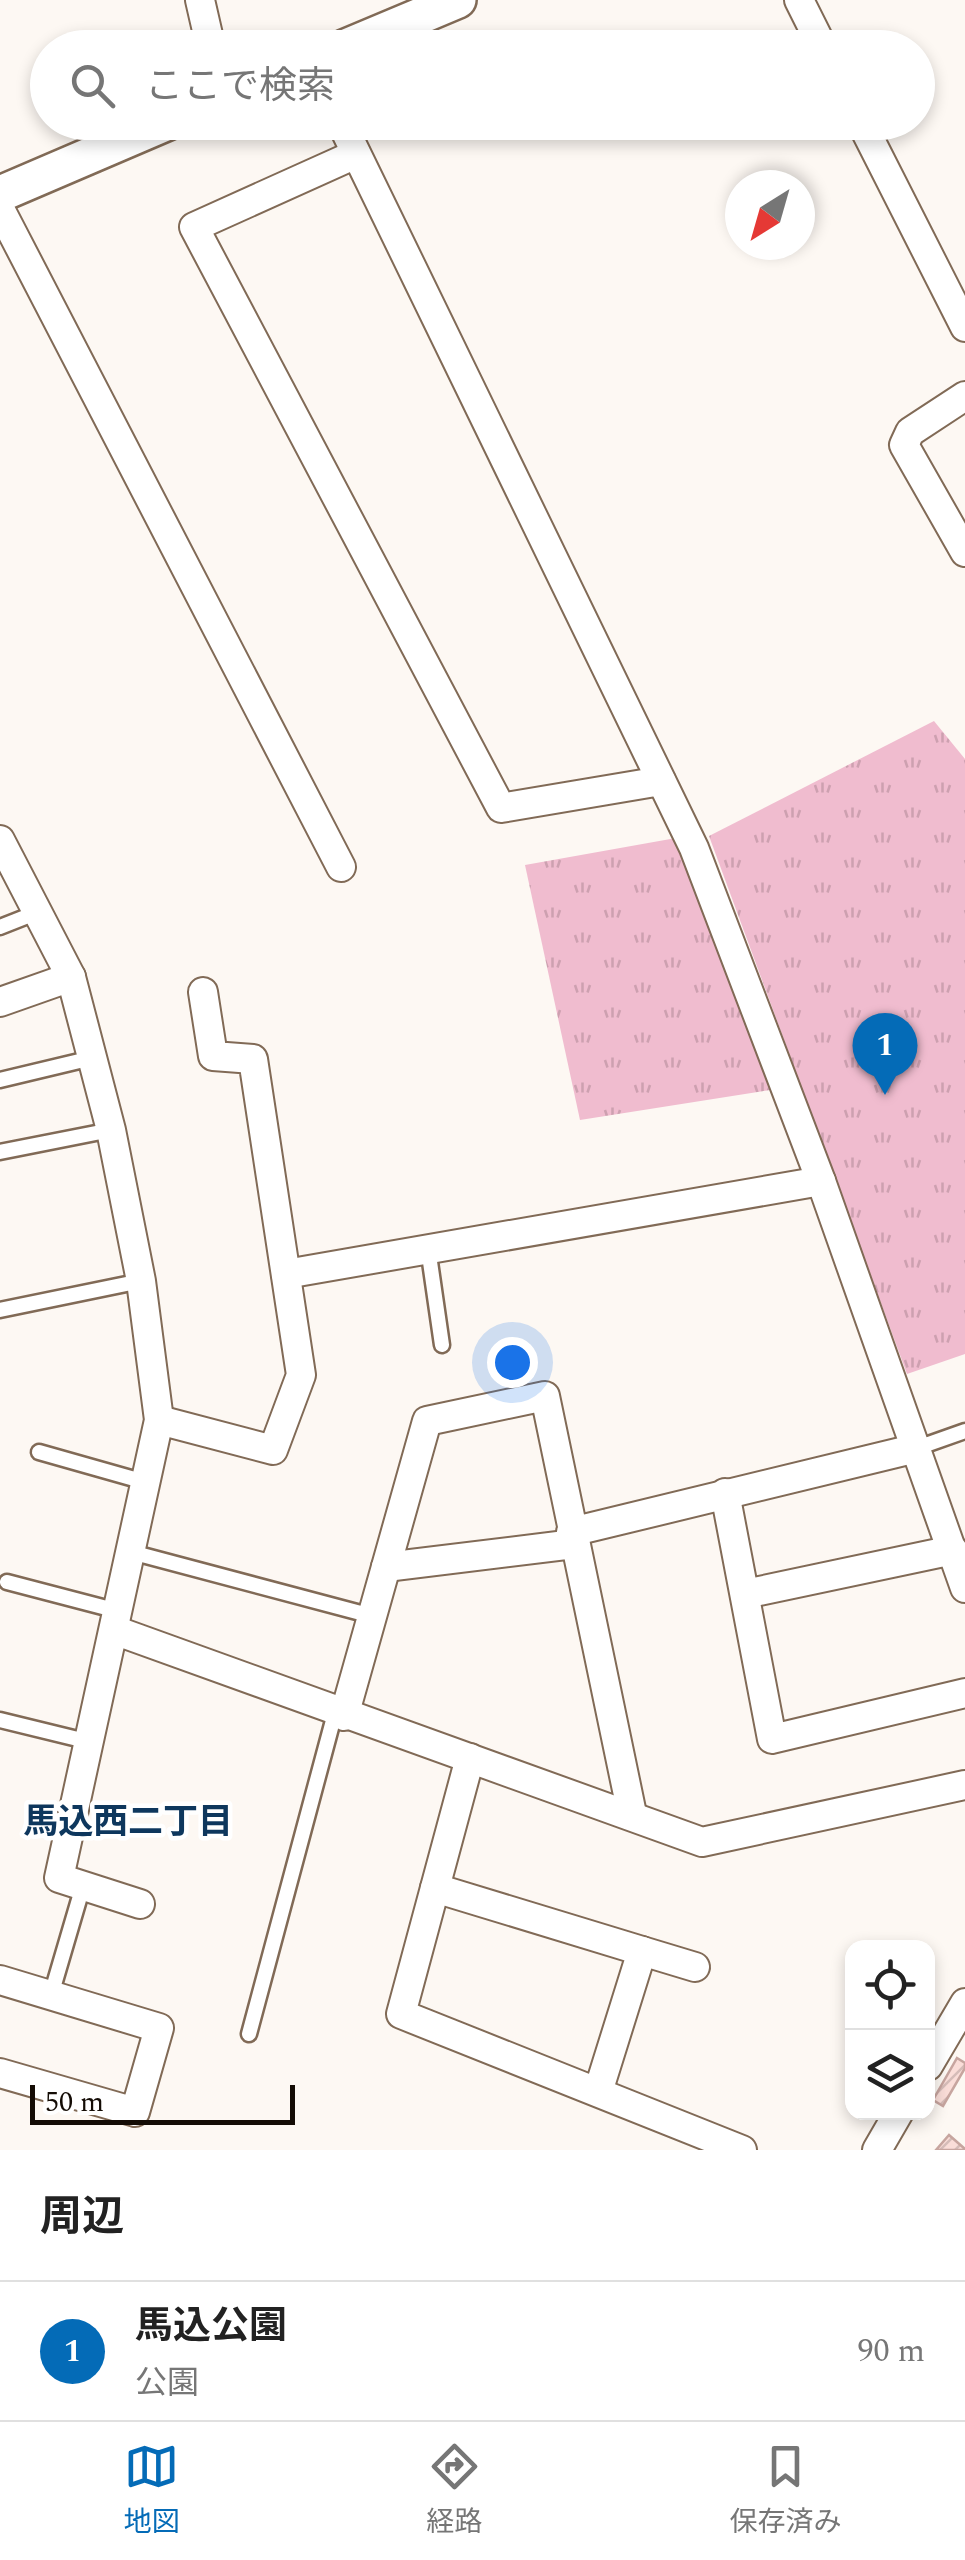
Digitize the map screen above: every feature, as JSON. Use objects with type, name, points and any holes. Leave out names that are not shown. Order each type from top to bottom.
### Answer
[{"type":"street","points":[[200,0],[207,30]]},
{"type":"street","points":[[387,30],[458,0]]},
{"type":"street","points":[[799,0],[814,30]]},
{"type":"street","points":[[0,194],[126,140]]},
{"type":"street","points":[[349,140],[694,848],[917,1448],[956,1542],[965,1588]]},
{"type":"street","points":[[870,140],[965,328]]},
{"type":"street","points":[[356,154],[194,226],[502,808],[662,781]]},
{"type":"street","points":[[0,209],[341,867]]},
{"type":"street","points":[[965,396],[910,432],[904,445],[965,552]]},
{"type":"street","points":[[0,840],[71,978],[110,1130],[140,1281],[158,1420],[59,1878],[140,1904]]},
{"type":"street","points":[[0,1002],[71,978]]},
{"type":"street","points":[[158,1420],[273,1450],[301,1375],[253,1058],[213,1056],[202,992]]},
{"type":"street","points":[[286,1274],[821,1182]]},
{"type":"street","points":[[339,1714],[372,1616],[427,1422],[545,1396],[632,1814]]},
{"type":"street","points":[[386,1567],[572,1538],[725,1493],[917,1448]]},
{"type":"street","points":[[725,1493],[772,1739],[965,1694]]},
{"type":"street","points":[[745,1594],[956,1542]]},
{"type":"street","points":[[116,1621],[339,1714],[632,1814],[702,1842],[965,1785]]},
{"type":"street","points":[[470,1758],[400,2014],[742,2150]]},
{"type":"street","points":[[434,1888],[695,1967]]},
{"type":"street","points":[[598,2092],[642,1952]]},
{"type":"street","points":[[0,1980],[159,2028],[135,2112],[0,2073]]},
{"type":"street","points":[[935,2054],[965,2004]]},
{"type":"street","points":[[877,2150],[894,2120]]},
{"type":"lane","points":[[0,926],[38,912]]},
{"type":"lane","points":[[0,1080],[92,1058]]},
{"type":"lane","points":[[0,1152],[110,1130]]},
{"type":"lane","points":[[428,1248],[442,1345]]},
{"type":"lane","points":[[0,1310],[140,1281]]},
{"type":"lane","points":[[917,1448],[965,1430]]},
{"type":"lane","points":[[38,1452],[145,1482]]},
{"type":"lane","points":[[131,1552],[372,1616]]},
{"type":"lane","points":[[7,1582],[116,1621]]},
{"type":"lane","points":[[249,2034],[339,1714]]},
{"type":"lane","points":[[0,1720],[90,1742]]},
{"type":"lane","points":[[51,1995],[83,1886]]},
{"type":"green space","points":[[934,721],[965,759],[965,1354],[907,1374],[709,836]]},
{"type":"green space","points":[[676,838],[770,1090],[580,1120],[525,865]]},
{"type":"building","points":[[957,2058],[965,2063],[943,2106],[935,2101]]},
{"type":"building","points":[[949,2135],[965,2149],[965,2150],[936,2150]]},
{"type":"place","name":"馬込公園","points":[[885,1095]]},
{"type":"district","name":"馬込西二丁目","points":[[128,1821]]}]
